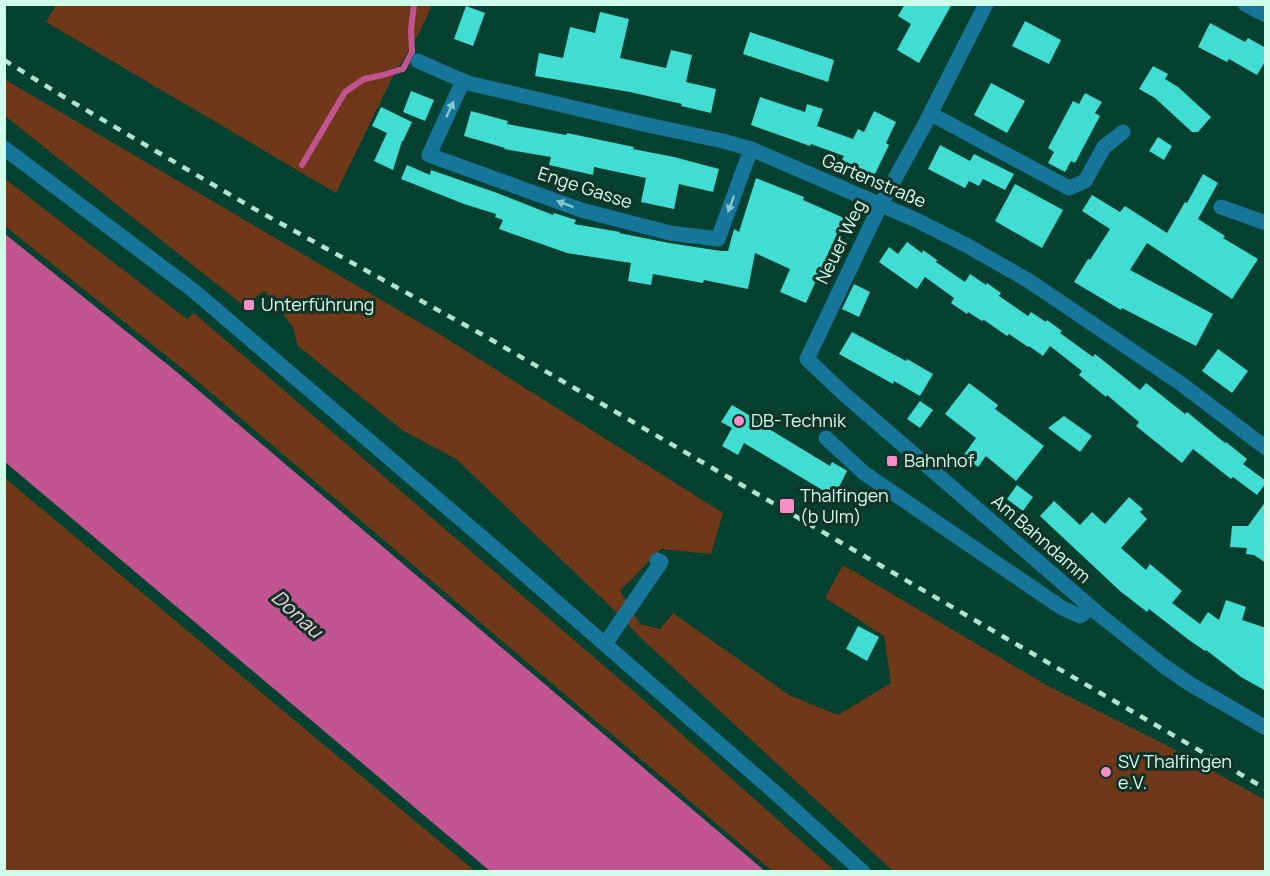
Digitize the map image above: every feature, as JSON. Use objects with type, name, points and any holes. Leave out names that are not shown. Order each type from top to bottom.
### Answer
[{"type":"street","name":"Neuer Weg","points":[[807,359],[881,204],[931,114],[986,4]]},
{"type":"street","points":[[1245,4],[1266,15]]},
{"type":"street","name":"Gartenstraße","points":[[418,61],[463,81],[751,149],[914,219],[1029,281],[1180,383],[1266,448]]},
{"type":"street","name":"Enge Gasse","points":[[463,81],[429,154],[581,210],[670,233],[718,240],[751,149]]},
{"type":"street","points":[[931,114],[1069,188],[1085,181],[1104,147],[1123,132]]},
{"type":"street","points":[[4,148],[194,291],[605,644],[863,872]]},
{"type":"street","points":[[1221,207],[1266,222]]},
{"type":"street","name":"Am Bahndamm","points":[[807,359],[1090,608],[1181,678],[1266,728]]},
{"type":"street","points":[[826,438],[864,473],[1062,608],[1080,616],[1090,608]]},
{"type":"street","points":[[605,644],[661,562],[657,560]]},
{"type":"shaded area","points":[[56,5],[432,5],[420,31],[391,80],[336,193],[46,22]]},
{"type":"shaded area","points":[[4,79],[441,335],[723,513],[711,554],[661,549],[620,591],[640,624],[660,629],[673,613],[789,695],[838,715],[891,683],[884,636],[825,598],[843,565],[1050,687],[1164,744],[1265,800],[1265,871],[893,871],[644,641],[456,459],[402,430],[298,346],[293,327],[265,291],[243,305],[5,116]]},
{"type":"shaded area","points":[[4,178],[187,319],[194,313],[638,695],[835,871],[772,871],[190,375],[5,226]]},
{"type":"shaded area","points":[[5,478],[475,871],[5,871]]},
{"type":"water","name":"Donau","points":[[5,234],[178,373],[765,871],[490,871],[5,462]]},
{"type":"building","points":[[905,4],[952,4],[919,63],[897,50],[911,24],[898,16]]},
{"type":"building","points":[[466,6],[485,13],[473,46],[454,39]]},
{"type":"building","points":[[600,12],[629,19],[620,58],[666,68],[671,50],[692,55],[686,82],[716,89],[711,113],[630,92],[535,76],[539,53],[563,58],[570,27],[595,33]]},
{"type":"building","points":[[1025,21],[1061,40],[1049,64],[1012,46]]},
{"type":"building","points":[[1210,23],[1245,42],[1248,38],[1266,48],[1266,60],[1257,75],[1229,59],[1227,62],[1198,47]]},
{"type":"building","points":[[750,32],[834,60],[828,82],[743,54]]},
{"type":"building","points":[[1153,66],[1168,74],[1165,79],[1178,87],[1211,117],[1198,132],[1192,132],[1155,98],[1139,89]]},
{"type":"building","points":[[991,83],[1025,101],[1007,133],[974,115]]},
{"type":"building","points":[[411,91],[434,100],[425,121],[403,112]]},
{"type":"building","points":[[1085,93],[1102,102],[1095,113],[1100,116],[1075,163],[1071,161],[1065,172],[1048,163],[1054,152],[1048,148],[1073,101],[1079,104]]},
{"type":"building","points":[[760,97],[805,112],[807,104],[823,109],[817,126],[853,139],[858,129],[864,132],[874,111],[896,122],[886,143],[889,145],[874,176],[842,160],[844,156],[751,125]]},
{"type":"building","points":[[381,107],[412,122],[402,141],[393,170],[374,161],[387,133],[372,126]]},
{"type":"building","points":[[471,111],[508,121],[507,124],[566,135],[567,133],[634,147],[633,149],[719,169],[713,192],[679,184],[674,209],[641,202],[646,178],[594,167],[593,175],[549,165],[551,157],[504,149],[464,136]]},
{"type":"building","points":[[1158,137],[1172,146],[1164,160],[1149,151]]},
{"type":"building","points":[[940,145],[970,161],[974,154],[1014,174],[1005,190],[983,179],[979,186],[969,181],[965,188],[928,169]]},
{"type":"building","points":[[407,165],[430,175],[431,170],[553,215],[554,213],[576,220],[574,224],[721,251],[728,251],[734,229],[739,232],[756,178],[804,197],[803,200],[844,218],[806,303],[780,292],[790,269],[755,253],[748,289],[704,280],[703,283],[653,274],[651,285],[628,281],[631,263],[567,253],[499,229],[503,220],[495,217],[496,214],[401,179]]},
{"type":"building","points":[[1203,174],[1218,183],[1198,219],[1225,236],[1223,238],[1258,259],[1232,299],[1147,243],[1130,270],[1213,314],[1196,346],[1122,308],[1121,310],[1074,282],[1110,229],[1082,211],[1092,195],[1120,212],[1125,206],[1167,233]]},
{"type":"building","points":[[1015,184],[1063,210],[1042,248],[995,221]]},
{"type":"building","points":[[907,242],[922,253],[923,250],[965,282],[970,274],[1001,293],[999,296],[1028,316],[1031,312],[1046,322],[1047,320],[1062,331],[1060,333],[1093,357],[1095,354],[1140,390],[1146,383],[1247,459],[1243,464],[1266,483],[1257,495],[1233,477],[1231,479],[1193,449],[1182,463],[1136,426],[1139,422],[1079,375],[1082,371],[1050,346],[1043,356],[984,320],[968,312],[967,314],[951,303],[954,298],[925,277],[917,289],[879,262],[889,247],[898,254]]},
{"type":"building","points":[[854,284],[870,292],[859,317],[842,309]]},
{"type":"building","points":[[852,332],[933,374],[920,396],[839,354]]},
{"type":"building","points":[[1218,349],[1248,371],[1232,393],[1202,371]]},
{"type":"building","points":[[969,383],[998,405],[995,409],[1044,446],[1016,481],[986,456],[978,467],[963,456],[976,438],[945,414]]},
{"type":"building","points":[[920,401],[933,410],[920,428],[907,419]]},
{"type":"building","points":[[732,405],[830,466],[832,462],[846,470],[834,497],[744,443],[738,455],[722,446],[732,428],[721,422]]},
{"type":"building","points":[[1064,416],[1092,436],[1080,452],[1048,428]]},
{"type":"building","points":[[1017,485],[1033,497],[1023,511],[1007,499]]},
{"type":"building","points":[[1129,497],[1143,509],[1140,512],[1147,519],[1121,548],[1146,570],[1150,564],[1182,591],[1172,603],[1200,624],[1208,612],[1219,620],[1226,600],[1246,607],[1242,620],[1266,628],[1266,691],[1241,677],[1149,609],[1147,612],[1120,591],[1040,516],[1054,501],[1080,525],[1092,512],[1105,524]]},
{"type":"building","points":[[1266,501],[1266,563],[1254,555],[1246,554],[1247,548],[1230,547],[1232,526],[1248,526]]},
{"type":"building","points":[[858,626],[879,637],[867,661],[846,649]]},
{"type":"waterway","points":[[302,165],[345,92],[364,79],[403,69],[412,52],[411,30],[414,4]]},
{"type":"railway","points":[[4,60],[251,207],[483,335],[1266,789]]},
{"type":"place","name":"Unterführung","points":[[249,305]]},
{"type":"place","name":"DB-Technik","points":[[739,421]]},
{"type":"place","name":"Bahnhof","points":[[892,461]]},
{"type":"place","name":"Thalfingen (b Ulm)","points":[[787,506]]},
{"type":"place","name":"SV Thalfingen e.V.","points":[[1106,772]]}]
